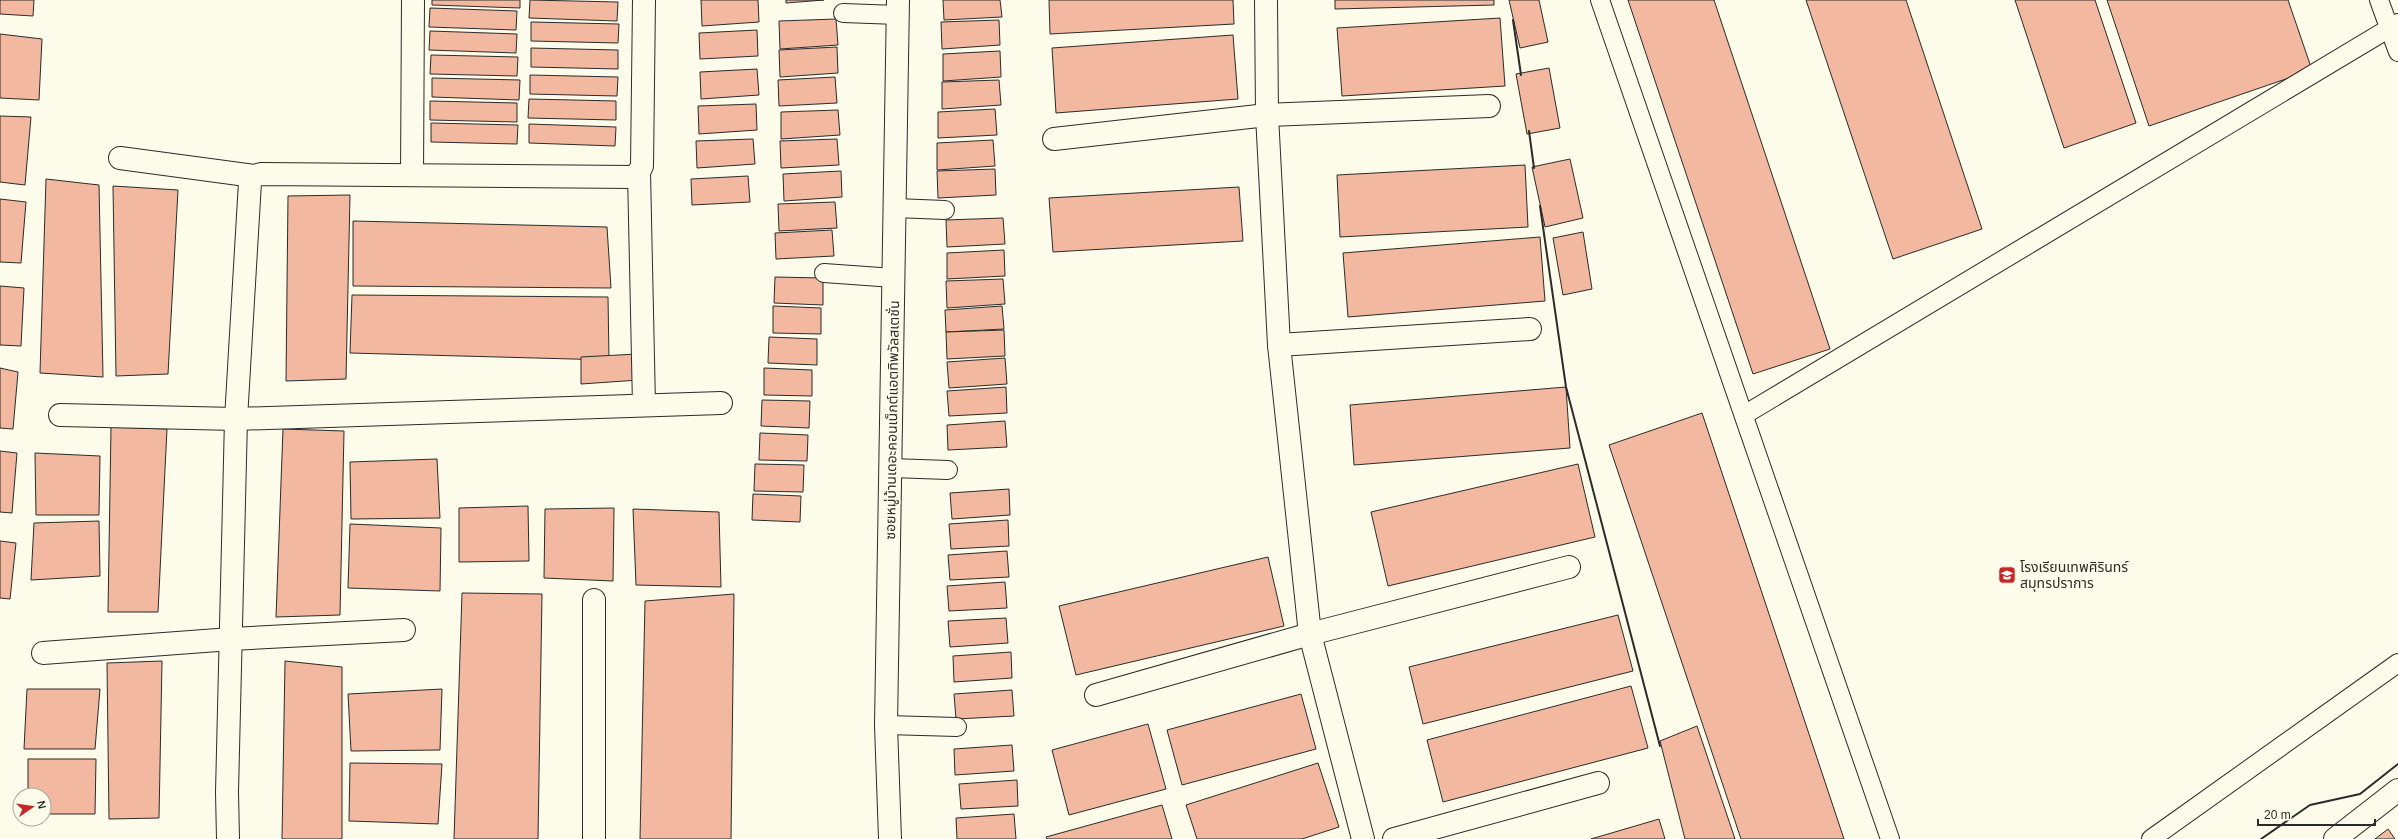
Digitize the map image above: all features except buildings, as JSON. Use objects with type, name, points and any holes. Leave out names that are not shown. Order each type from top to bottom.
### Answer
[{"type":"street","points":[[412,175],[413,0]]},
{"type":"street","points":[[120,158],[254,176],[261,174],[633,177],[639,172],[642,166],[644,0]]},
{"type":"street","points":[[1266,0],[1267,115],[1279,345],[1310,634],[1363,839]]},
{"type":"street","name":"ซอยหมู่บ้านเดอะคอนเน็กต์แอตทิพวัลสเตชั่น","points":[[890,839],[886,725],[898,7]]},
{"type":"street","points":[[1054,139],[1267,115],[1489,106]]},
{"type":"street","points":[[639,172],[644,405]]},
{"type":"street","points":[[228,839],[227,792],[236,419],[250,182],[254,176]]},
{"type":"street","points":[[1279,345],[1530,329]]},
{"type":"street","points":[[60,415],[236,419],[721,402]]},
{"type":"street","points":[[1096,695],[1310,634],[1569,567]]},
{"type":"street","points":[[594,600],[594,839]]},
{"type":"street","points":[[43,653],[231,639],[404,630]]},
{"type":"street","points":[[1394,839],[1598,783]]},
{"type":"street","points":[[2335,839],[2398,790]]},
{"type":"lane","points":[[1600,0],[1890,839]]},
{"type":"lane","points":[[2379,0],[2394,26],[2398,52]]},
{"type":"lane","points":[[843,13],[898,7]]},
{"type":"lane","points":[[1744,415],[2394,26]]},
{"type":"lane","points":[[895,208],[946,210]]},
{"type":"lane","points":[[824,273],[894,278]]},
{"type":"lane","points":[[891,468],[948,470]]},
{"type":"lane","points":[[2151,839],[2398,663]]},
{"type":"lane","points":[[886,725],[957,727]]},
{"type":"wall","points":[[1513,20],[1521,75]]},
{"type":"wall","points":[[1529,131],[1534,168]]},
{"type":"wall","points":[[1540,206],[1566,387],[1660,746]]},
{"type":"wall","points":[[2261,839],[2310,805],[2360,794],[2398,764]]},
{"type":"place","name":"โรงเรียนเทพศิรินทร์ สมุทรปราการ","points":[[2007,575]]}]
